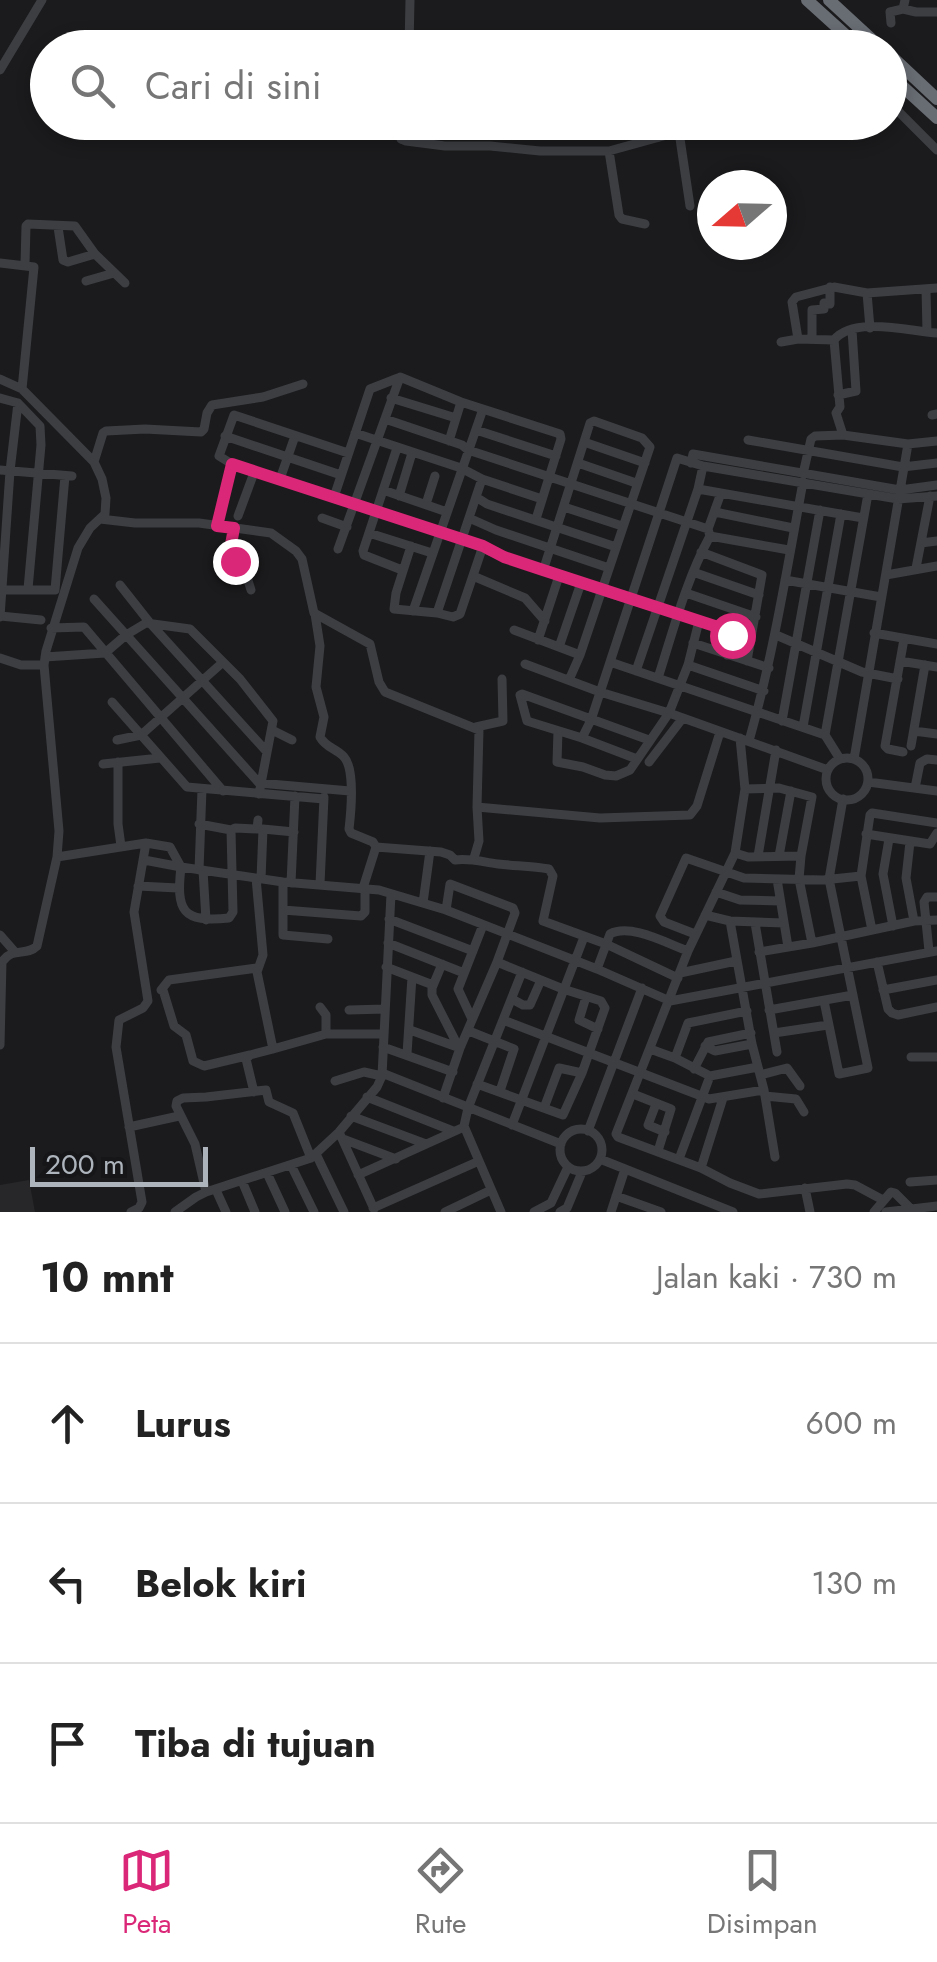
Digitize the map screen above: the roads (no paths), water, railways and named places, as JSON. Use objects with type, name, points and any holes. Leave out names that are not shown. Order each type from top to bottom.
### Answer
[{"type":"highway","points":[[807,0],[840,30]]},
{"type":"highway","points":[[829,0],[862,30]]},
{"type":"highway","points":[[907,71],[937,99]]},
{"type":"highway","points":[[907,91],[937,118]]},
{"type":"street","points":[[0,70],[42,0]]},
{"type":"street","points":[[409,30],[410,0]]},
{"type":"street","points":[[891,23],[890,12],[904,5],[916,12],[937,12]]},
{"type":"street","points":[[907,120],[937,150]]},
{"type":"street","points":[[407,140],[551,152],[609,151],[650,140]]},
{"type":"street","points":[[680,140],[690,206]]},
{"type":"street","points":[[609,151],[619,215],[645,224]]},
{"type":"street","points":[[25,264],[28,224],[66,224],[75,226],[95,254],[125,283]]},
{"type":"street","points":[[58,227],[64,260],[95,254]]},
{"type":"street","points":[[0,263],[34,267],[22,390]]},
{"type":"street","points":[[86,281],[114,273]]},
{"type":"street","points":[[782,342],[798,338],[834,340],[842,332],[886,326],[932,332],[932,288],[866,293],[840,287],[793,300],[798,338]]},
{"type":"street","points":[[812,339],[812,310],[830,304],[830,288]]},
{"type":"street","points":[[866,293],[870,328]]},
{"type":"street","points":[[838,395],[856,391],[852,330]]},
{"type":"street","points":[[834,340],[840,408],[836,413],[843,435]]},
{"type":"street","points":[[334,497],[370,388],[402,377],[461,402],[558,432],[561,440],[536,519]]},
{"type":"street","points":[[338,550],[398,378]]},
{"type":"street","points":[[0,379],[22,390],[94,462],[105,488],[106,513],[81,541],[51,628],[44,661],[56,785],[57,856],[37,946],[14,952],[2,962],[0,1046]]},
{"type":"street","points":[[94,462],[107,431],[201,432],[212,405],[262,398],[303,384]]},
{"type":"street","points":[[0,398],[18,404],[40,423],[28,589]]},
{"type":"street","points":[[391,398],[456,418]]},
{"type":"street","points":[[448,441],[461,402]]},
{"type":"street","points":[[18,404],[5,470],[0,616],[41,620]]},
{"type":"street","points":[[413,610],[482,408]]},
{"type":"street","points":[[348,454],[234,415],[219,457],[483,546],[602,591],[730,631],[727,655]]},
{"type":"street","points":[[385,420],[709,532],[789,550]]},
{"type":"street","points":[[543,570],[590,423],[644,440],[650,447],[569,680]]},
{"type":"street","points":[[476,430],[556,456]]},
{"type":"street","points":[[355,434],[462,468],[482,480],[542,500]]},
{"type":"street","points":[[883,1200],[855,1185],[761,1194],[617,1136],[695,934],[735,853],[746,790],[744,739],[757,713],[769,668],[811,439],[843,435],[908,444],[937,441]]},
{"type":"street","points":[[225,436],[341,475]]},
{"type":"street","points":[[280,479],[295,436]]},
{"type":"street","points":[[748,440],[903,467],[937,462]]},
{"type":"street","points":[[584,442],[644,463]]},
{"type":"street","points":[[854,759],[908,444]]},
{"type":"street","points":[[41,445],[54,448]]},
{"type":"street","points":[[397,448],[362,552],[402,570]]},
{"type":"street","points":[[398,496],[412,454]]},
{"type":"street","points":[[690,463],[692,454],[868,494],[934,496],[932,520],[920,543],[916,568]]},
{"type":"street","points":[[582,738],[677,458],[703,466],[899,494],[937,485]]},
{"type":"street","points":[[578,463],[636,482]]},
{"type":"street","points":[[217,526],[232,464]]},
{"type":"street","points":[[636,671],[703,466]]},
{"type":"street","points":[[1,590],[56,589],[68,476],[5,470]]},
{"type":"street","points":[[238,516],[255,470]]},
{"type":"street","points":[[426,504],[435,476]]},
{"type":"street","points":[[437,613],[482,480]]},
{"type":"street","points":[[698,489],[863,518]]},
{"type":"street","points":[[383,490],[447,512]]},
{"type":"street","points":[[658,678],[721,493]]},
{"type":"street","points":[[825,735],[868,494]]},
{"type":"street","points":[[476,498],[616,547]]},
{"type":"street","points":[[564,507],[622,526]]},
{"type":"street","points":[[782,721],[820,510]]},
{"type":"street","points":[[715,512],[793,528]]},
{"type":"street","points":[[803,728],[840,514]]},
{"type":"street","points":[[322,518],[347,526]]},
{"type":"street","points":[[469,518],[609,568]]},
{"type":"street","points":[[100,519],[199,523],[271,532],[296,551],[304,562],[320,646],[316,687],[324,717],[320,738],[324,745],[342,754],[351,768],[349,831],[376,846],[448,853],[455,860]]},
{"type":"street","points":[[234,528],[230,550],[251,590]]},
{"type":"street","points":[[369,533],[432,553]]},
{"type":"street","points":[[920,543],[937,541]]},
{"type":"street","points":[[411,546],[393,608],[453,617],[459,615],[483,546]]},
{"type":"street","points":[[701,552],[762,575],[747,661]]},
{"type":"street","points":[[886,575],[937,566]]},
{"type":"street","points":[[694,572],[759,595]]},
{"type":"street","points":[[474,576],[525,598],[545,621]]},
{"type":"street","points":[[538,640],[559,576]]},
{"type":"street","points":[[785,580],[881,597]]},
{"type":"street","points":[[559,647],[582,583]]},
{"type":"street","points":[[120,586],[266,752]]},
{"type":"street","points":[[686,593],[756,617]]},
{"type":"street","points":[[94,599],[260,789],[294,796],[350,791]]},
{"type":"street","points":[[315,614],[370,644],[379,682],[386,693],[476,727],[503,721],[502,679]]},
{"type":"street","points":[[558,731],[557,768],[612,776],[630,770],[669,714],[688,665],[699,621]]},
{"type":"street","points":[[0,658],[21,666],[105,652],[140,625],[150,623],[192,630],[273,721],[260,789]]},
{"type":"street","points":[[51,628],[82,626],[223,791]]},
{"type":"street","points":[[514,630],[580,655]]},
{"type":"street","points":[[874,633],[937,644]]},
{"type":"street","points":[[776,635],[867,674],[898,679]]},
{"type":"street","points":[[904,639],[888,749],[907,749],[914,731],[925,665]]},
{"type":"street","points":[[693,644],[769,668]]},
{"type":"street","points":[[900,661],[937,667]]},
{"type":"street","points":[[610,662],[825,735],[840,759]]},
{"type":"street","points":[[117,740],[141,735],[222,663]]},
{"type":"street","points":[[524,664],[828,770]]},
{"type":"street","points":[[688,665],[764,690]]},
{"type":"street","points":[[637,760],[527,721],[520,695],[649,740]]},
{"type":"street","points":[[112,702],[184,785],[202,790],[324,794]]},
{"type":"street","points":[[649,762],[682,720]]},
{"type":"street","points":[[474,858],[480,841],[476,727]]},
{"type":"street","points":[[272,730],[292,740]]},
{"type":"street","points":[[914,731],[937,734]]},
{"type":"street","points":[[477,807],[600,818],[690,815],[697,806],[720,732]]},
{"type":"street","points":[[758,856],[776,750]]},
{"type":"street","points":[[103,764],[160,758]]},
{"type":"street","points":[[840,759],[854,759],[865,768],[868,782],[857,797],[843,799],[828,788],[828,770],[840,759]]},
{"type":"street","points":[[914,788],[920,762],[937,760]]},
{"type":"street","points":[[118,762],[121,846]]},
{"type":"street","points":[[868,782],[937,791]]},
{"type":"street","points":[[746,790],[779,788],[812,798],[799,879],[812,943]]},
{"type":"street","points":[[202,790],[199,824],[206,920]]},
{"type":"street","points":[[780,856],[791,791]]},
{"type":"street","points":[[320,884],[324,794]]},
{"type":"street","points":[[294,796],[283,934],[328,940]]},
{"type":"street","points":[[824,1001],[839,1074],[868,1068],[829,879],[843,799]]},
{"type":"street","points":[[872,930],[861,876],[870,814],[937,823]]},
{"type":"street","points":[[199,824],[231,830],[260,826],[294,832]]},
{"type":"street","points":[[260,826],[262,954],[257,968],[273,1049]]},
{"type":"street","points":[[57,856],[146,843],[170,847],[181,866],[178,888],[183,910],[206,920],[226,919],[231,916],[231,830]]},
{"type":"street","points":[[866,834],[933,849],[937,833]]},
{"type":"street","points":[[889,839],[884,880],[893,926]]},
{"type":"street","points":[[144,860],[259,879],[391,894],[446,910],[670,1001],[933,951],[906,878],[910,842]]},
{"type":"street","points":[[131,1212],[142,1202],[116,1047],[116,1025],[148,1001],[134,912],[146,843]]},
{"type":"street","points":[[283,910],[364,914],[364,889],[376,846]]},
{"type":"street","points":[[423,903],[430,851]]},
{"type":"street","points":[[735,853],[801,856]]},
{"type":"street","points":[[455,860],[474,858],[552,871],[542,920],[679,976],[736,961]]},
{"type":"street","points":[[695,934],[660,918],[684,859],[744,878],[861,876]]},
{"type":"street","points":[[446,910],[455,860]]},
{"type":"street","points":[[777,880],[788,947]]},
{"type":"street","points":[[443,1098],[514,915],[513,908],[450,884]]},
{"type":"street","points":[[138,886],[178,888]]},
{"type":"street","points":[[716,892],[740,900],[780,901]]},
{"type":"street","points":[[176,1212],[211,1191],[314,1156],[340,1135],[377,1087],[382,1074],[391,894]]},
{"type":"street","points":[[920,920],[926,898],[937,897]]},
{"type":"street","points":[[705,914],[730,921],[784,922]]},
{"type":"street","points":[[389,919],[473,950]]},
{"type":"street","points":[[759,952],[920,920],[937,920]]},
{"type":"street","points":[[730,921],[775,1157]]},
{"type":"street","points":[[755,923],[777,1052]]},
{"type":"street","points":[[472,1019],[458,989],[483,925]]},
{"type":"street","points":[[596,969],[611,932],[624,929],[688,951]]},
{"type":"street","points":[[0,936],[14,952]]},
{"type":"street","points":[[512,1124],[584,937]]},
{"type":"street","points":[[388,943],[464,972]]},
{"type":"street","points":[[478,1084],[564,1114],[605,1006],[601,1001],[497,962]]},
{"type":"street","points":[[876,962],[888,1010],[895,1014],[937,1007]]},
{"type":"street","points":[[442,964],[432,996],[460,1048]]},
{"type":"street","points":[[386,967],[433,985]]},
{"type":"street","points":[[257,968],[169,980],[163,990],[174,1026],[186,1035],[193,1061],[204,1066],[330,1037],[384,1034]]},
{"type":"street","points":[[358,1174],[459,1129],[522,972]]},
{"type":"street","points":[[406,1054],[412,977]]},
{"type":"street","points":[[512,999],[530,1005],[540,980]]},
{"type":"street","points":[[883,990],[937,980]]},
{"type":"street","points":[[588,1131],[642,988]]},
{"type":"street","points":[[147,992],[163,990]]},
{"type":"street","points":[[769,1010],[853,995]]},
{"type":"street","points":[[586,996],[580,1022],[598,1029]]},
{"type":"street","points":[[320,1006],[330,1037]]},
{"type":"street","points":[[349,1010],[385,1009]]},
{"type":"street","points":[[675,1058],[688,1023],[747,1011]]},
{"type":"street","points":[[503,1020],[702,1097],[764,1093],[795,1098],[804,1112]]},
{"type":"street","points":[[774,1033],[828,1025]]},
{"type":"street","points":[[410,1030],[460,1048]]},
{"type":"street","points":[[469,1031],[515,1051],[500,1091]]},
{"type":"street","points":[[694,1068],[705,1046],[715,1051],[752,1038]]},
{"type":"street","points":[[383,1047],[452,1072]]},
{"type":"street","points":[[650,1049],[710,1076],[787,1068],[800,1086]]},
{"type":"street","points":[[250,1056],[246,1063],[254,1092]]},
{"type":"street","points":[[911,1057],[937,1057]]},
{"type":"street","points":[[544,1108],[559,1068],[582,1073]]},
{"type":"street","points":[[335,1080],[364,1072],[382,1074],[561,1144]]},
{"type":"street","points":[[679,1159],[710,1076]]},
{"type":"street","points":[[226,1212],[211,1191],[202,1148],[180,1116],[176,1104],[181,1098],[266,1090],[268,1102],[293,1114],[344,1212]]},
{"type":"street","points":[[633,1094],[672,1111],[658,1152]]},
{"type":"street","points":[[368,1097],[459,1129],[479,1160],[502,1212]]},
{"type":"street","points":[[701,1168],[723,1098]]},
{"type":"street","points":[[656,1104],[648,1125],[665,1132]]},
{"type":"street","points":[[129,1127],[180,1116]]},
{"type":"street","points":[[351,1116],[426,1144]]},
{"type":"street","points":[[588,1131],[600,1142],[600,1160],[582,1172],[568,1167],[561,1156],[561,1144],[572,1132],[588,1131]]},
{"type":"street","points":[[340,1135],[396,1159]]},
{"type":"street","points":[[340,1135],[374,1210],[479,1160]]},
{"type":"street","points":[[600,1160],[734,1212]]},
{"type":"street","points":[[291,1165],[314,1212]]},
{"type":"street","points":[[534,1212],[551,1202],[568,1167]]},
{"type":"street","points":[[610,1212],[625,1169]]},
{"type":"street","points":[[566,1211],[582,1172]]},
{"type":"street","points":[[267,1173],[285,1212]]},
{"type":"street","points":[[910,1182],[937,1180]]},
{"type":"street","points":[[242,1181],[255,1212]]},
{"type":"street","points":[[721,1207],[730,1183]]},
{"type":"street","points":[[805,1188],[810,1212]]},
{"type":"street","points":[[446,1212],[491,1190]]},
{"type":"street","points":[[874,1212],[892,1192],[910,1208]]},
{"type":"street","points":[[616,1196],[640,1208],[662,1212]]},
{"type":"street","points":[[191,1200],[198,1212]]},
{"type":"street","points":[[699,1212],[704,1200]]},
{"type":"street","points":[[886,1212],[937,1206]]}]
